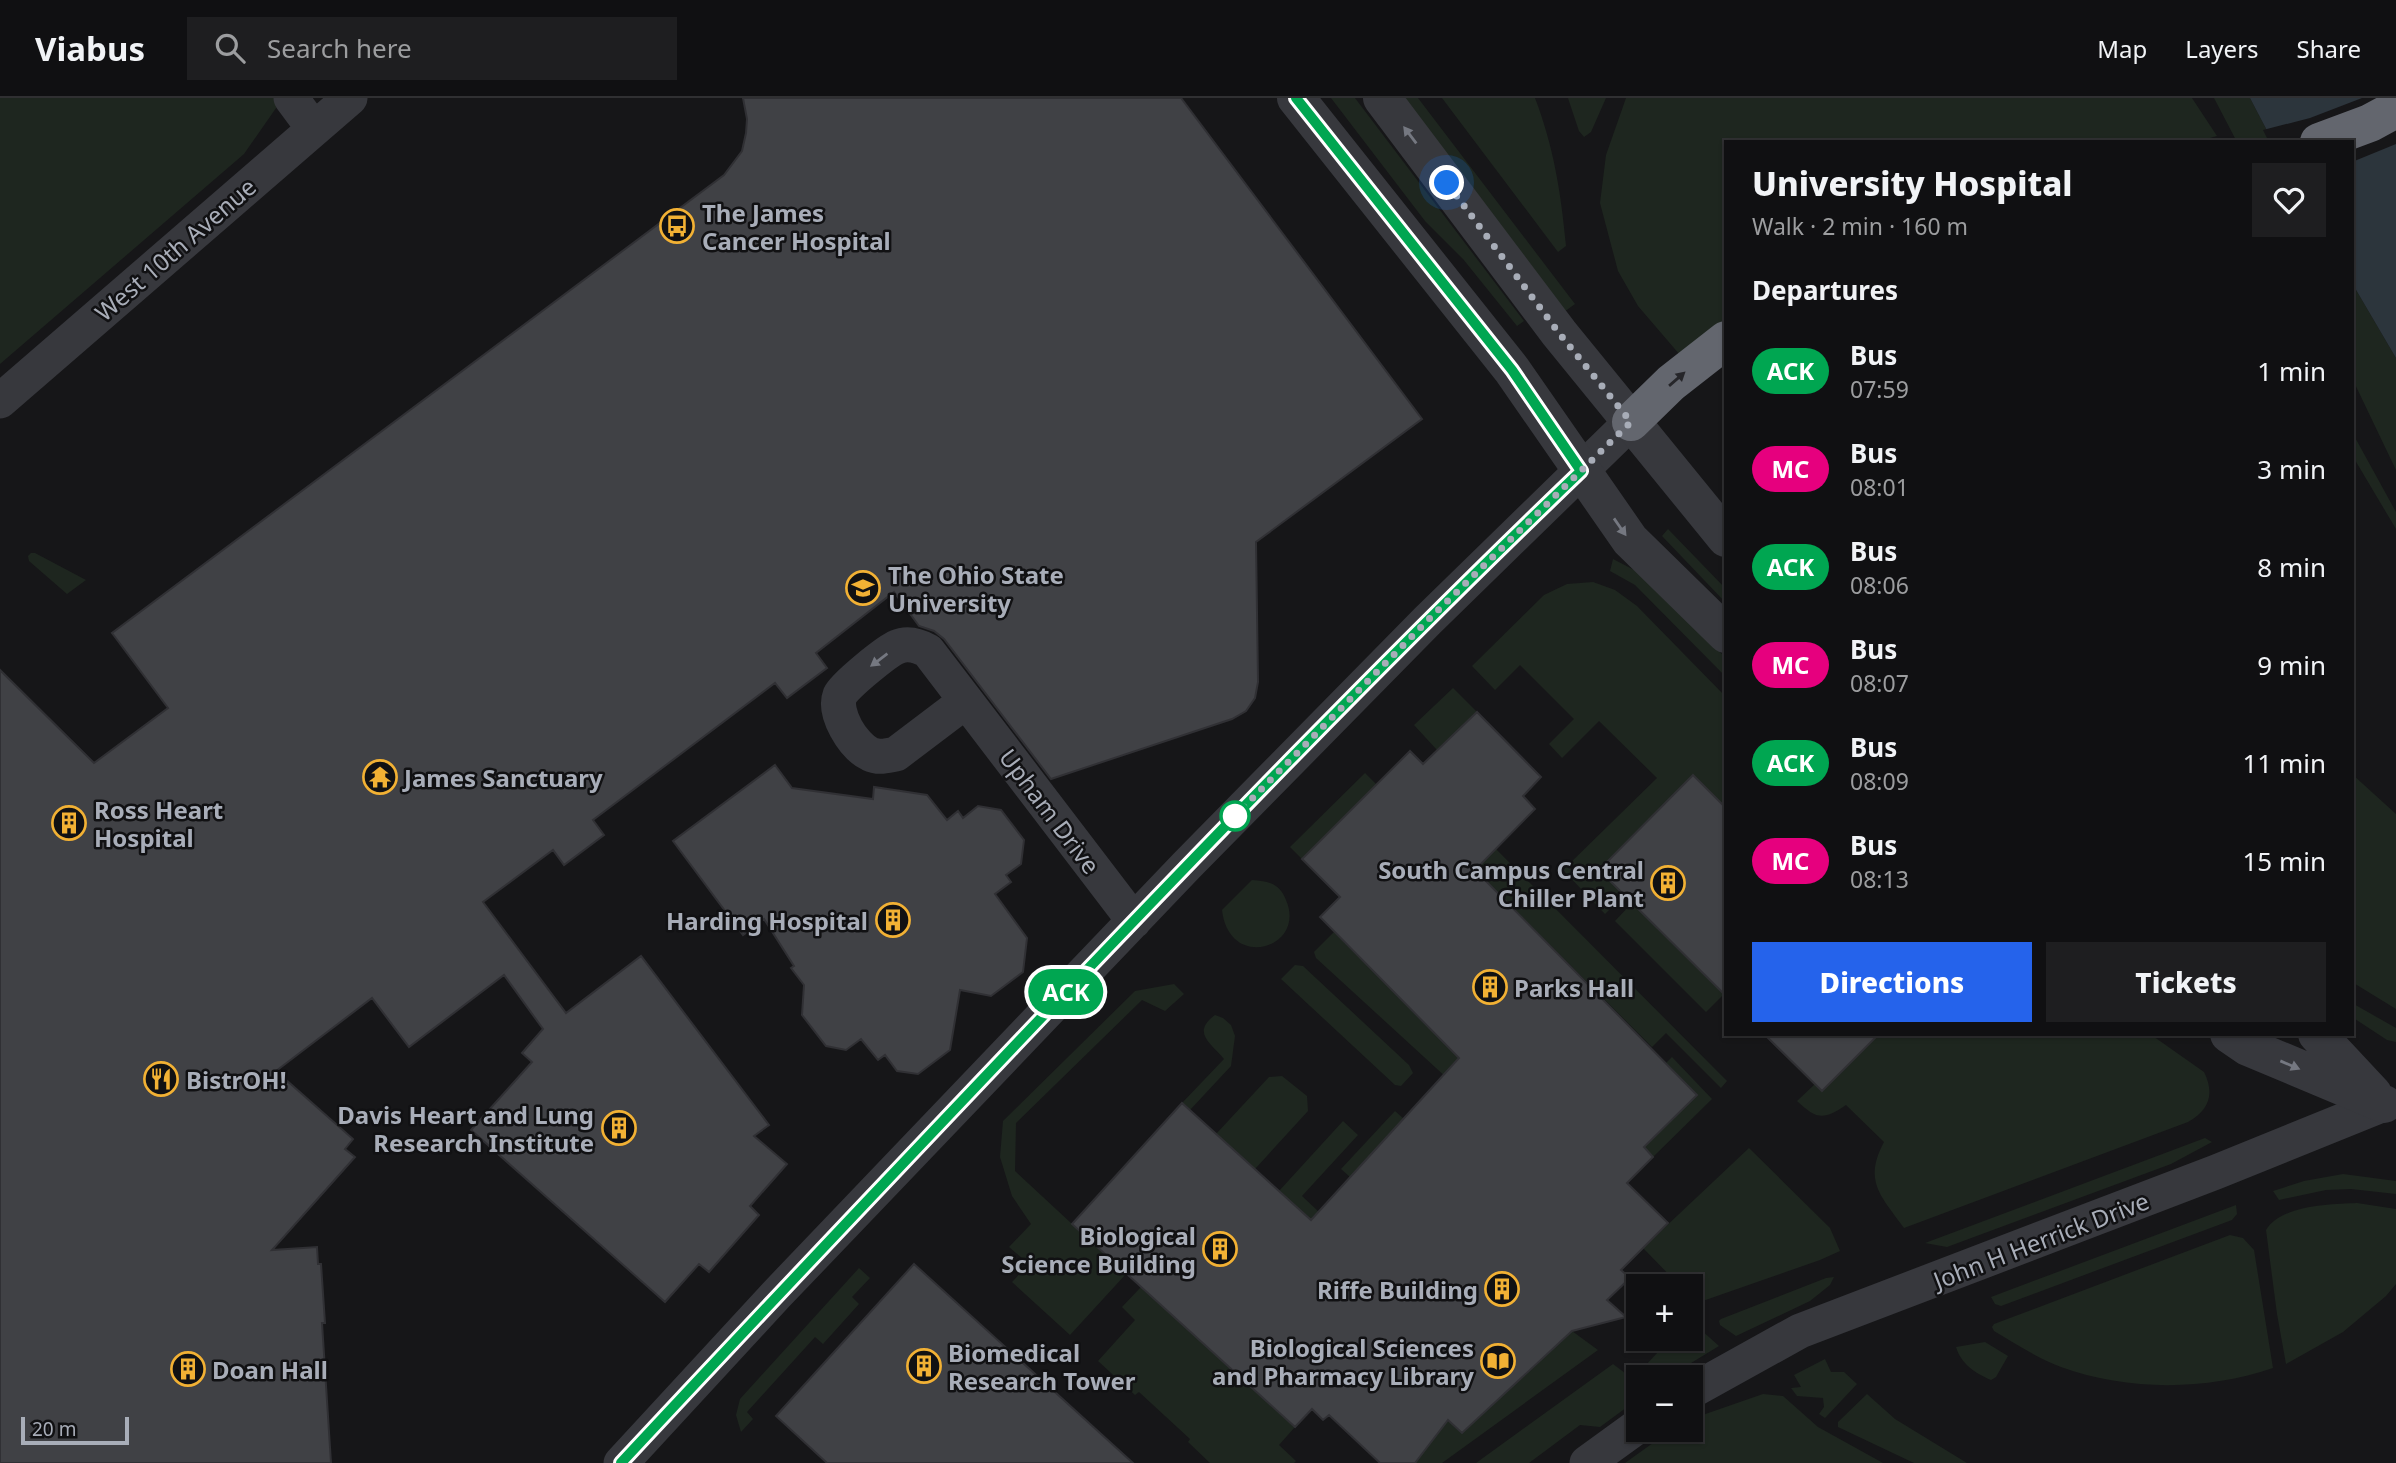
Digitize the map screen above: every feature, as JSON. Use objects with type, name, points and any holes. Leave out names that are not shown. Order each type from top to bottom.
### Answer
[{"type":"highway","points":[[2324,140],[2370,123],[2396,109]]},
{"type":"highway","points":[[1631,422],[1671,383],[1724,342]]},
{"type":"street","points":[[291,98],[314,129]]},
{"type":"street","name":"West 10th Avenue","points":[[0,401],[350,98]]},
{"type":"street","points":[[1296,98],[1512,370],[1630,540],[1724,632]]},
{"type":"street","points":[[1382,98],[1559,333],[1724,536]]},
{"type":"street","points":[[621,1463],[776,1295],[1134,921],[1427,621],[1631,422]]},
{"type":"street","name":"Upham Drive","points":[[966,701],[1134,921]]},
{"type":"street","points":[[2233,1036],[2248,1047],[2392,1106]]},
{"type":"street","points":[[2319,1036],[2392,1106]]},
{"type":"street","name":"John H Herrick Drive","points":[[1703,1385],[1800,1331],[2392,1106]]},
{"type":"street","points":[[1587,1463],[1626,1435]]},
{"type":"shaded area","points":[[0,98],[283,98],[244,154],[0,364]]},
{"type":"shaded area","points":[[1331,98],[1355,98],[1524,321],[1517,326],[1463,259],[1425,221]]},
{"type":"shaded area","points":[[1402,98],[1418,98],[1575,304],[1564,312]]},
{"type":"shaded area","points":[[1442,98],[1535,98],[1556,171],[1566,246],[1558,252]]},
{"type":"shaded area","points":[[1568,98],[1606,98],[1591,132],[1584,137],[1579,131]]},
{"type":"shaded area","points":[[1626,98],[2192,98],[2217,136],[2203,140],[1724,140],[1724,320],[1680,355],[1638,306],[1618,271],[1600,203],[1606,155]]},
{"type":"shaded area","points":[[2214,98],[2250,98],[2272,140],[2236,140]]},
{"type":"shaded area","points":[[2250,98],[2396,98],[2396,358],[2354,286],[2354,140],[2272,140]]},
{"type":"shaded area","points":[[2354,286],[2396,358],[2396,470],[2354,382]]},
{"type":"shaded area","points":[[2354,436],[2396,512],[2396,529],[2354,458]]},
{"type":"shaded area","points":[[1668,529],[1724,587],[1724,601],[1662,536]]},
{"type":"shaded area","points":[[31,553],[86,580],[67,594],[29,561],[28,556]]},
{"type":"shaded area","points":[[1613,559],[1638,572],[1724,656],[1724,675],[1635,585],[1610,571]]},
{"type":"shaded area","points":[[1593,582],[1615,590],[1637,606],[1724,695],[1724,807],[1693,776],[1599,870],[1624,895],[1605,914],[1563,870],[1657,778],[1599,721],[1562,758],[1549,744],[1574,719],[1520,665],[1495,690],[1472,666],[1544,595],[1567,584]]},
{"type":"shaded area","points":[[1453,688],[1477,712],[1437,750],[1414,725]]},
{"type":"shaded area","points":[[1365,773],[1377,785],[1302,859],[1290,847]]},
{"type":"shaded area","points":[[2354,776],[2396,814],[2396,1009],[2354,983]]},
{"type":"shaded area","points":[[1496,849],[1727,1081],[1721,1088],[1666,1033],[1652,1047],[1475,870]]},
{"type":"shaded area","points":[[1252,880],[1269,883],[1281,890],[1290,917],[1286,931],[1277,941],[1265,946],[1251,947],[1238,941],[1228,929],[1222,910]]},
{"type":"shaded area","points":[[1632,903],[1724,994],[1706,1012],[1615,921]]},
{"type":"shaded area","points":[[1334,932],[1532,1132],[1520,1145],[1316,958],[1314,952]]},
{"type":"shaded area","points":[[1295,965],[1303,966],[1409,1065],[1413,1073],[1401,1086],[1395,1085],[1281,979]]},
{"type":"shaded area","points":[[1174,984],[1184,994],[1165,1011],[1142,1000],[1016,1123],[1015,1171],[1126,1274],[1070,1335],[1012,1282],[1029,1264],[1009,1247],[1031,1224],[1012,1196],[1000,1157],[1003,1121],[1135,991]]},
{"type":"shaded area","points":[[2354,1004],[2396,1028],[2396,1042],[2387,1040],[2354,1018]]},
{"type":"shaded area","points":[[1215,1015],[1231,1025],[1235,1036],[1231,1066],[1190,1110],[1182,1103],[1224,1059],[1209,1043],[1204,1033],[1204,1027]]},
{"type":"shaded area","points":[[1877,1036],[2153,1036],[2204,1072],[2209,1087],[2205,1107],[2188,1122],[1904,1228],[1882,1197],[1875,1178],[1875,1167],[1884,1142],[1846,1105],[1821,1116],[1810,1112],[1797,1101],[1815,1084],[1823,1091]]},
{"type":"shaded area","points":[[1672,1057],[1712,1099],[1653,1157],[1644,1147],[1697,1095],[1666,1063]]},
{"type":"shaded area","points":[[1282,1076],[1307,1096],[1308,1111],[1255,1169],[1216,1134],[1269,1077]]},
{"type":"shaded area","points":[[1395,1111],[1404,1119],[1350,1177],[1341,1169]]},
{"type":"shaded area","points":[[1343,1121],[1358,1135],[1302,1196],[1319,1212],[1311,1220],[1279,1191]]},
{"type":"shaded area","points":[[2205,1138],[2212,1142],[2171,1164],[1947,1247],[1925,1243]]},
{"type":"shaded area","points":[[1749,1148],[1830,1228],[1840,1251],[1703,1301],[1703,1274],[1668,1274],[1643,1248]]},
{"type":"shaded area","points":[[2343,1174],[2396,1181],[2396,1194],[2351,1189],[2326,1190],[2279,1200],[2273,1191],[2304,1181]]},
{"type":"shaded area","points":[[2357,1203],[2396,1209],[2396,1284],[2386,1296],[2343,1332],[2286,1364],[2266,1230],[2283,1215],[2295,1211],[2321,1205]]},
{"type":"shaded area","points":[[2236,1205],[2237,1214],[2232,1220],[2001,1306],[1995,1304],[1991,1297]]},
{"type":"shaded area","points":[[2230,1235],[2243,1238],[2254,1250],[2273,1368],[2247,1376],[2194,1384],[2113,1381],[2052,1363],[1994,1331],[1992,1327],[1994,1324]]},
{"type":"shaded area","points":[[859,1268],[870,1278],[852,1297],[859,1304],[823,1344],[815,1337],[747,1412],[753,1419],[741,1432],[736,1415],[740,1399]]},
{"type":"shaded area","points":[[1834,1277],[1830,1285],[1810,1301],[1736,1336],[1720,1325],[1721,1319]]},
{"type":"shaded area","points":[[1141,1287],[1295,1427],[1279,1445],[1296,1461],[1294,1463],[1210,1463],[1188,1442],[1190,1439],[1139,1392],[1135,1395],[1098,1361],[1135,1320],[1122,1307]]},
{"type":"shaded area","points":[[1572,1331],[1598,1350],[1442,1463],[1415,1463],[1448,1420],[1463,1432]]},
{"type":"shaded area","points":[[1703,1332],[1719,1346],[1688,1365],[1646,1365],[1659,1351],[1703,1351]]},
{"type":"shaded area","points":[[1985,1342],[2008,1356],[1996,1377],[1991,1380],[1969,1367],[1956,1347]]},
{"type":"shaded area","points":[[1825,1359],[1831,1372],[1844,1372],[1857,1384],[1825,1418],[1819,1414],[1824,1407],[1823,1398],[1797,1396],[1791,1388],[1801,1387],[1794,1375]]},
{"type":"shaded area","points":[[1613,1364],[1626,1374],[1626,1408],[1600,1427],[1580,1425],[1529,1463],[1476,1463]]},
{"type":"shaded area","points":[[1763,1394],[1783,1396],[1818,1427],[1883,1463],[1625,1463],[1654,1442],[1703,1442],[1703,1415]]},
{"type":"shaded area","points":[[1867,1394],[1895,1419],[1967,1463],[1914,1463],[1838,1427],[1838,1422]]},
{"type":"pier","points":[[2362,98],[2396,98],[2396,144],[2354,161],[2354,140],[2268,140],[2263,130],[2310,118]]},
{"type":"building","points":[[743,98],[1181,98],[1422,419],[1256,542],[1258,682],[1255,698],[1246,711],[1232,719],[1051,779],[944,639],[934,631],[919,626],[894,592],[816,653],[827,668],[787,698],[775,683],[593,820],[604,835],[564,865],[553,850],[483,902],[566,1013],[641,956],[769,1125],[754,1136],[787,1164],[750,1206],[759,1215],[709,1272],[699,1264],[665,1302],[471,1130],[532,1062],[522,1053],[543,1029],[504,975],[409,1047],[372,998],[276,1071],[353,1139],[345,1149],[355,1157],[272,1250],[317,1247],[318,1264],[321,1264],[325,1323],[322,1323],[331,1463],[0,1463],[0,670],[94,763],[168,708],[112,633],[724,175],[742,151],[747,119]]},
{"type":"building","points":[[1477,712],[1541,777],[1523,796],[1535,809],[1475,870],[1697,1095],[1644,1147],[1653,1157],[1627,1183],[1668,1223],[1621,1270],[1626,1274],[1626,1282],[1607,1300],[1626,1317],[1572,1331],[1462,1433],[1448,1420],[1415,1463],[1380,1463],[1329,1415],[1323,1420],[1312,1409],[1295,1427],[1072,1224],[1182,1103],[1311,1220],[1459,1058],[1320,917],[1340,897],[1302,859],[1410,751],[1423,764]]},
{"type":"building","name":"Harding Hospital","points":[[775,765],[792,788],[873,799],[874,787],[927,795],[947,820],[958,811],[963,818],[978,806],[1001,810],[1024,840],[1021,864],[1006,875],[1011,882],[995,894],[1027,938],[1023,972],[991,996],[960,990],[950,1050],[918,1074],[897,1071],[885,1055],[878,1060],[861,1039],[846,1050],[826,1046],[802,1015],[804,985],[791,968],[794,966],[764,919],[743,935],[673,841]]},
{"type":"building","name":"South Campus Central Chiller Plant","points":[[1693,775],[1724,806],[1724,994],[1599,870]]},
{"type":"building","points":[[1766,1036],[1877,1036],[1822,1091]]},
{"type":"building","name":"Biomedical Research Tower","points":[[914,1264],[1133,1463],[827,1463],[776,1416]]},
{"type":"bus line","name":"ACK","points":[[621,1463],[776,1295],[1187,865],[1427,621],[1581,471],[1512,370],[1296,98]]},
{"type":"place","name":"The James Cancer Hospital","points":[[677,226]]},
{"type":"place","name":"The Ohio State University","points":[[863,588]]},
{"type":"place","name":"James Sanctuary","points":[[380,777]]},
{"type":"place","name":"Ross Heart Hospital","points":[[69,823]]},
{"type":"place","name":"South Campus Central Chiller Plant","points":[[1668,883]]},
{"type":"place","name":"Harding Hospital","points":[[893,920]]},
{"type":"place","name":"Parks Hall","points":[[1490,987]]},
{"type":"place","name":"BistrOH!","points":[[161,1079]]},
{"type":"place","name":"Davis Heart and Lung Research Institute","points":[[619,1128]]},
{"type":"place","name":"Biological Science Building","points":[[1220,1249]]},
{"type":"place","name":"Riffe Building","points":[[1502,1289]]},
{"type":"place","name":"Biological Sciences and Pharmacy Library","points":[[1498,1361]]},
{"type":"place","name":"Biomedical Research Tower","points":[[924,1366]]},
{"type":"place","name":"Doan Hall","points":[[188,1369]]},
{"type":"route","points":[[1235,816],[1427,621],[1631,422],[1559,333],[1447,183]]}]
